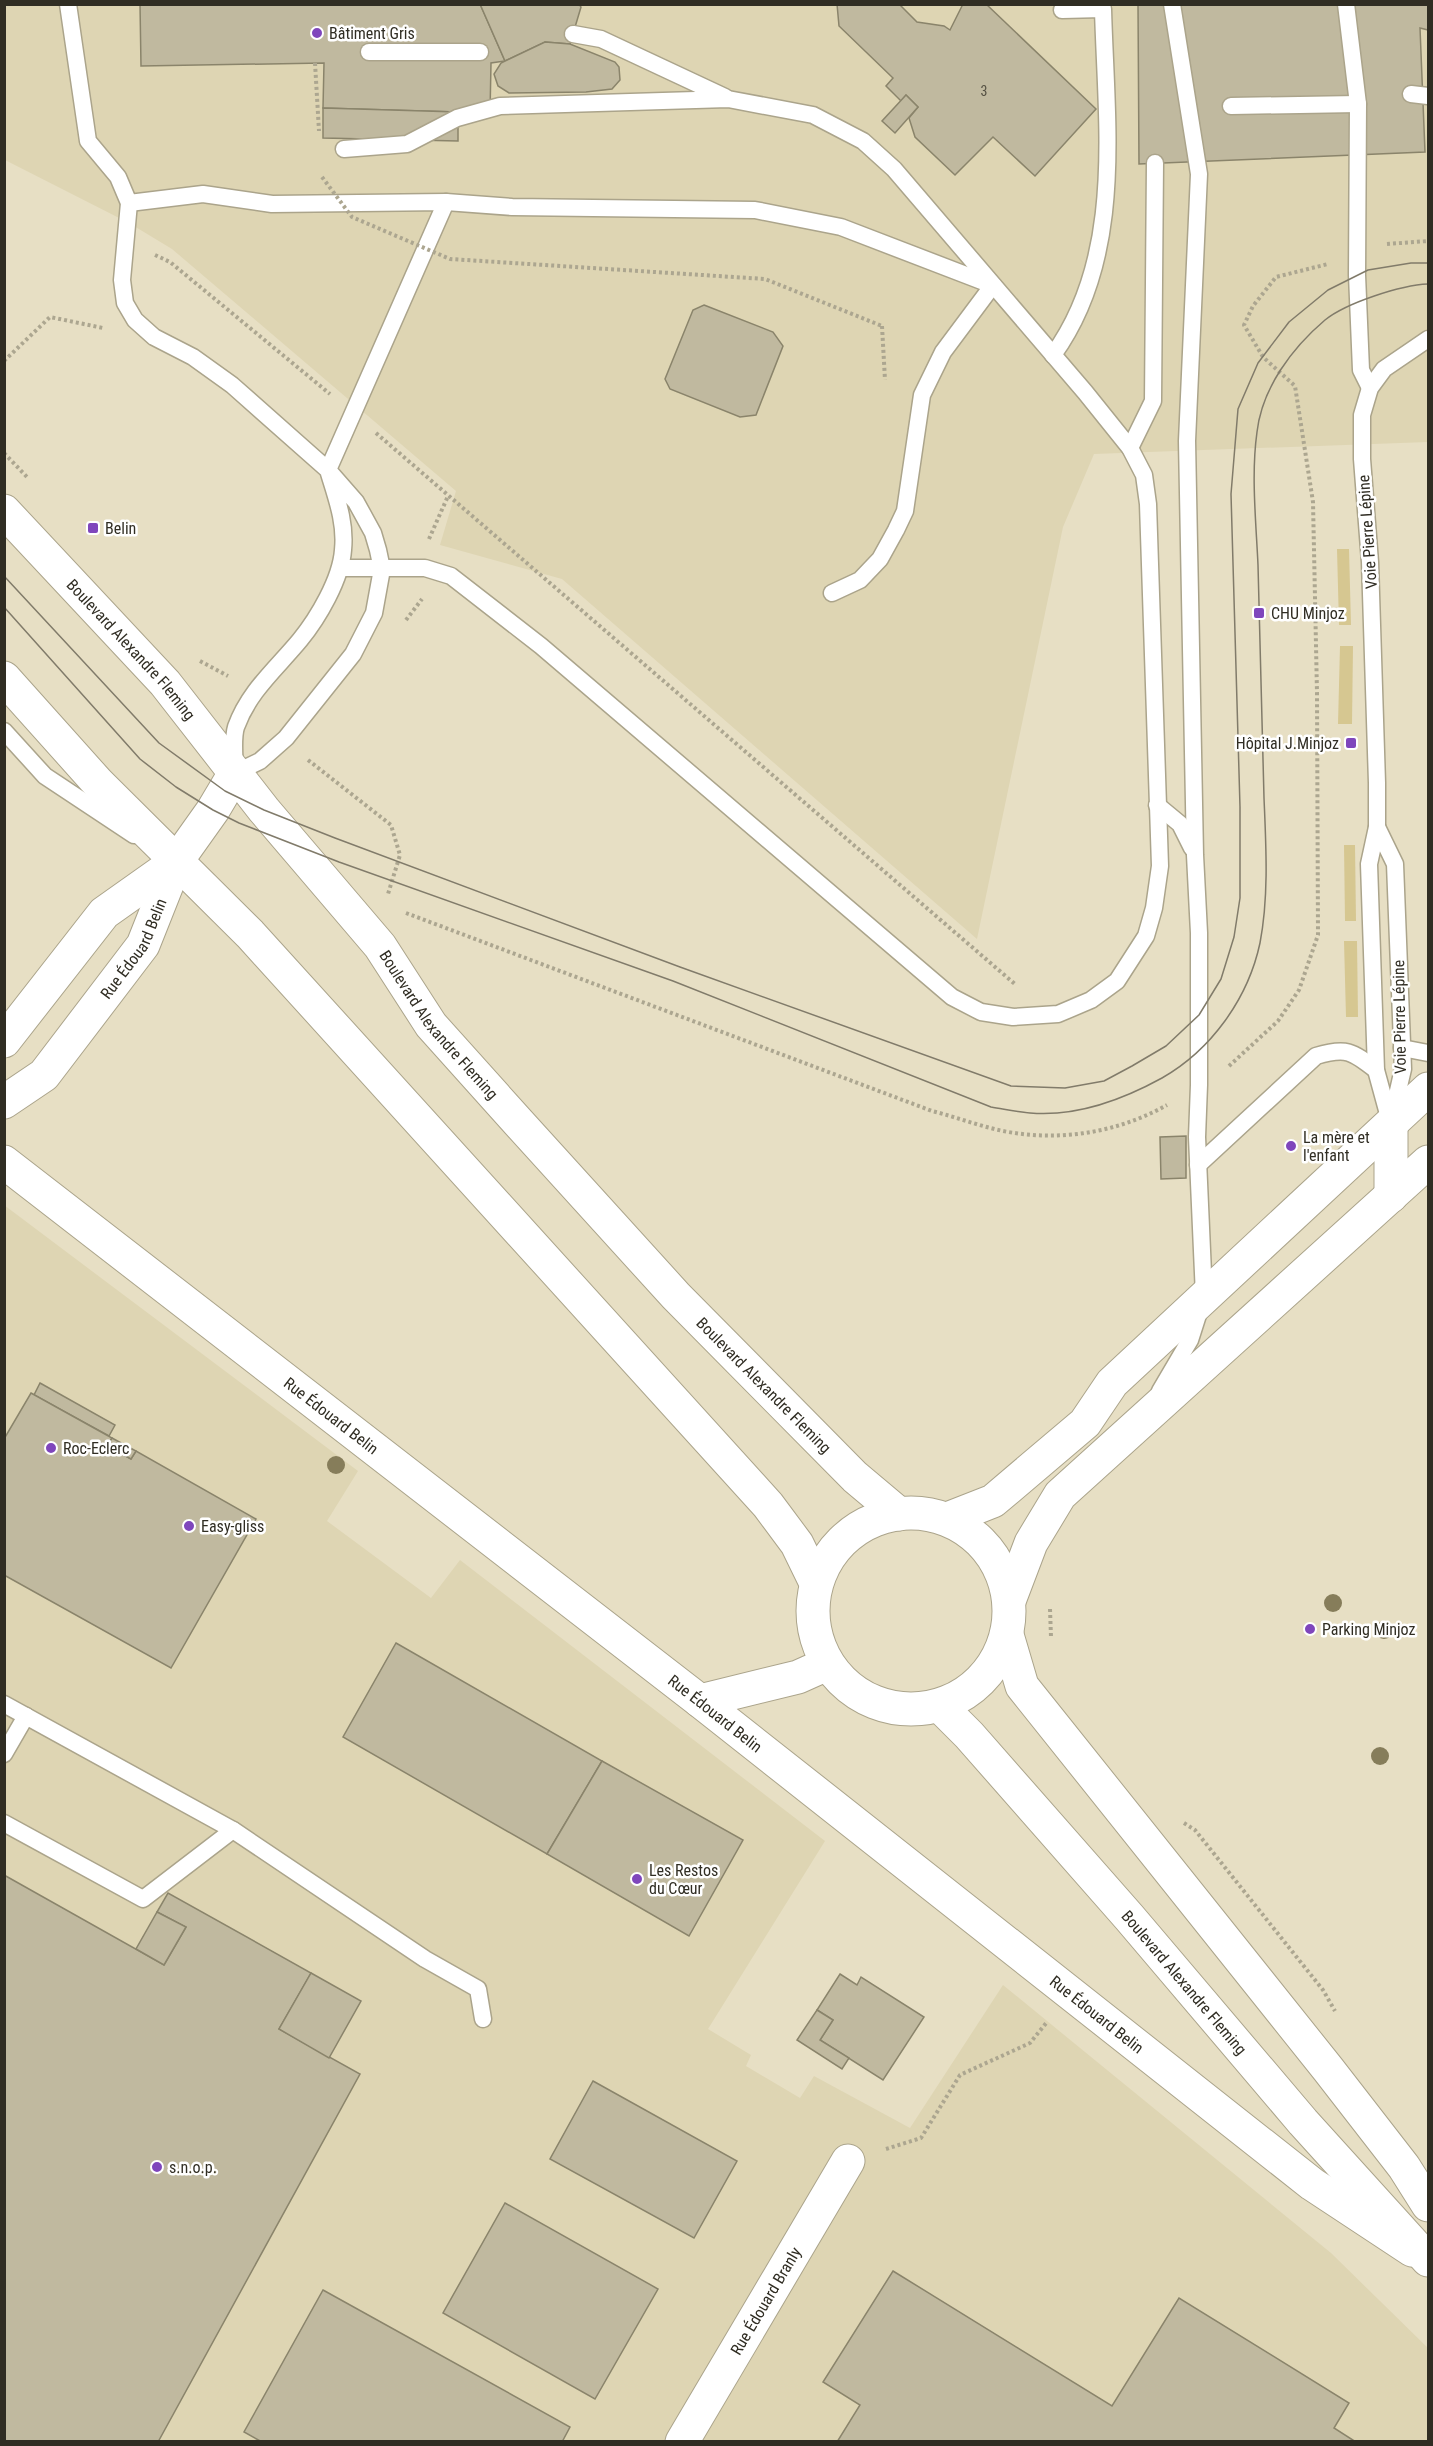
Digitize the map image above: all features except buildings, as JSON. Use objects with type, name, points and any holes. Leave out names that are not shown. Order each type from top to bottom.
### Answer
[{"type":"street","name":"Boulevard Alexandre Fleming","points":[[4,511],[165,683],[235,773],[380,946],[431,1025],[676,1296],[855,1477],[899,1514]]},
{"type":"street","points":[[4,678],[99,783],[250,934],[768,1505],[797,1544],[816,1583]]},
{"type":"street","name":"Rue Édouard Belin","points":[[4,1102],[44,1075],[143,945],[176,862],[213,810],[235,773]]},
{"type":"street","points":[[4,1041],[104,913],[176,862]]},
{"type":"street","points":[[947,1519],[993,1501],[1085,1423],[1112,1383],[1428,1089]]},
{"type":"street","points":[[1391,1125],[1391,1196]]},
{"type":"street","name":"Rue Édouard Belin","points":[[4,1162],[700,1701],[1312,2184],[1428,2260]]},
{"type":"street","points":[[1009,1601],[1031,1543],[1060,1495],[1428,1162]]},
{"type":"street","points":[[923,1513],[947,1519],[971,1532],[990,1551],[1003,1575],[1009,1601],[1007,1635],[994,1666],[970,1690],[940,1706],[908,1711],[876,1704],[849,1688],[826,1664],[815,1638],[812,1611],[816,1583],[828,1557],[847,1536],[871,1521],[899,1514],[923,1513]]},
{"type":"street","points":[[1007,1635],[1022,1686],[1328,2069],[1404,2167],[1428,2205]]},
{"type":"street","points":[[700,1701],[798,1677],[826,1664]]},
{"type":"street","name":"Boulevard Alexandre Fleming","points":[[940,1706],[969,1735],[1129,1917],[1303,2122],[1428,2260]]},
{"type":"street","name":"Rue Édouard Branly","points":[[682,2442],[848,2161]]},
{"type":"lane","points":[[68,4],[88,141],[118,177],[129,203],[129,224],[124,241],[123,291],[125,303],[135,320],[154,337],[193,357],[232,385],[328,470],[356,502],[373,533],[382,569],[374,613],[353,654],[286,738],[260,761],[235,773],[235,730],[250,696],[302,639],[329,594],[341,568],[344,549],[343,520],[328,470],[446,202]]},
{"type":"lane","points":[[1146,1415],[1190,1340],[1204,1296],[1198,1165],[1199,933],[1195,855],[1187,441],[1199,174],[1172,4]]},
{"type":"lane","points":[[1346,4],[1358,104],[1358,304],[1362,370],[1370,388]]},
{"type":"lane","points":[[1053,355],[1070,331],[1098,256],[1108,186],[1103,9],[1062,10]]},
{"type":"lane","points":[[573,34],[601,39],[728,99]]},
{"type":"lane","points":[[369,52],[480,52]]},
{"type":"lane","points":[[1411,93],[1428,96]]},
{"type":"lane","points":[[341,568],[425,568],[451,576],[476,593],[952,997],[981,1012],[1013,1017],[1058,1014],[1091,1000],[1117,981],[1146,936],[1154,908],[1160,866],[1148,504],[1144,475],[1130,448],[894,169],[863,141],[813,115],[728,99],[500,106],[457,118],[407,144],[344,149]]},
{"type":"lane","points":[[1231,106],[1358,104]]},
{"type":"lane","points":[[1130,448],[1153,401],[1155,163]]},
{"type":"lane","points":[[129,203],[202,194],[272,204],[446,202],[512,207],[755,210],[842,227],[993,285]]},
{"type":"lane","points":[[832,593],[860,580],[880,559],[896,530],[904,511],[922,395],[943,352],[993,285]]},
{"type":"lane","name":"Voie Pierre Lépine","points":[[1391,1125],[1376,1070],[1369,864],[1377,827],[1370,562],[1362,459],[1362,415],[1370,388],[1384,369],[1428,339]]},
{"type":"lane","points":[[4,731],[45,776],[176,862]]},
{"type":"lane","points":[[1157,805],[1180,824],[1195,855]]},
{"type":"lane","name":"Voie Pierre Lépine","points":[[1377,827],[1395,864],[1403,1069],[1391,1125]]},
{"type":"lane","points":[[1402,1048],[1428,1053]]},
{"type":"lane","points":[[1198,1165],[1316,1056],[1336,1050],[1356,1054],[1376,1070]]},
{"type":"lane","points":[[4,1704],[234,1830],[425,1959],[478,1989],[483,2019]]},
{"type":"lane","points":[[4,1754],[26,1716]]},
{"type":"lane","points":[[4,1822],[142,1899],[234,1830]]},
{"type":"path","points":[[315,63],[319,132]]},
{"type":"path","points":[[321,166],[322,177],[352,217],[450,259],[765,279],[882,326],[885,381]]},
{"type":"path","points":[[124,241],[170,262],[354,414],[1049,1014]]},
{"type":"path","points":[[1377,245],[1428,241]]},
{"type":"path","points":[[395,909],[932,1110],[1002,1130],[1038,1136],[1087,1134],[1130,1122],[1165,1107],[1229,1067],[1278,1021],[1299,990],[1318,935],[1313,502],[1295,386],[1263,357],[1244,325],[1253,306],[1276,277],[1332,262]]},
{"type":"path","points":[[4,361],[50,317],[109,330],[135,320]]},
{"type":"path","points":[[305,758],[391,825],[400,855],[387,897]]},
{"type":"path","points":[[1050,1599],[1051,1643]]},
{"type":"path","points":[[1176,1817],[1195,1830],[1323,1990],[1339,2018]]},
{"type":"path","points":[[921,2138],[960,2075],[1030,2043],[1053,2014]]},
{"type":"shaded area","points":[[4,5],[1428,5],[1428,442],[1094,454],[1063,527],[977,939],[562,579],[440,545],[456,491],[172,249],[129,223],[5,160]]},
{"type":"shaded area","points":[[1337,549],[1349,549],[1351,625],[1339,625]]},
{"type":"shaded area","points":[[1340,646],[1353,646],[1352,724],[1338,724]]},
{"type":"shaded area","points":[[1344,845],[1355,845],[1356,921],[1345,921]]},
{"type":"shaded area","points":[[1344,941],[1357,941],[1358,1017],[1346,1017]]},
{"type":"shaded area","points":[[4,1205],[358,1471],[327,1521],[431,1598],[460,1560],[825,1841],[708,2029],[751,2055],[746,2066],[800,2098],[814,2076],[910,2128],[1003,1985],[1331,2253],[1428,2348],[1428,2441],[5,2441]]},
{"type":"tram line","points":[[4,576],[159,743],[225,791],[264,810],[680,967],[1011,1086],[1065,1088],[1104,1081],[1166,1046],[1199,1015],[1221,979],[1234,937],[1240,898],[1240,807],[1231,494],[1238,409],[1258,363],[1289,322],[1328,290],[1368,270],[1411,263],[1428,263]]},
{"type":"tram line","points":[[4,607],[140,759],[176,787],[239,823],[339,862],[673,981],[991,1107],[1047,1114],[1081,1109],[1115,1100],[1147,1086],[1180,1066],[1196,1053],[1225,1021],[1237,1003],[1247,984],[1260,943],[1265,907],[1266,853],[1254,481],[1257,432],[1265,400],[1290,356],[1325,320],[1346,307],[1374,296],[1428,284]]},
{"type":"place","name":"Bâtiment Gris","points":[[317,33]]},
{"type":"place","name":"Belin","points":[[93,528]]},
{"type":"place","name":"CHU Minjoz","points":[[1259,613]]},
{"type":"place","name":"Hôpital J.Minjoz","points":[[1351,743]]},
{"type":"place","name":"La mère et l'enfant","points":[[1291,1146]]},
{"type":"place","name":"Roc-Eclerc","points":[[51,1448]]},
{"type":"place","name":"Easy-gliss","points":[[189,1526]]},
{"type":"place","name":"Parking Minjoz","points":[[1310,1629]]},
{"type":"place","name":"Les Restos du Cœur","points":[[637,1879]]},
{"type":"place","name":"s.n.o.p.","points":[[157,2167]]}]
